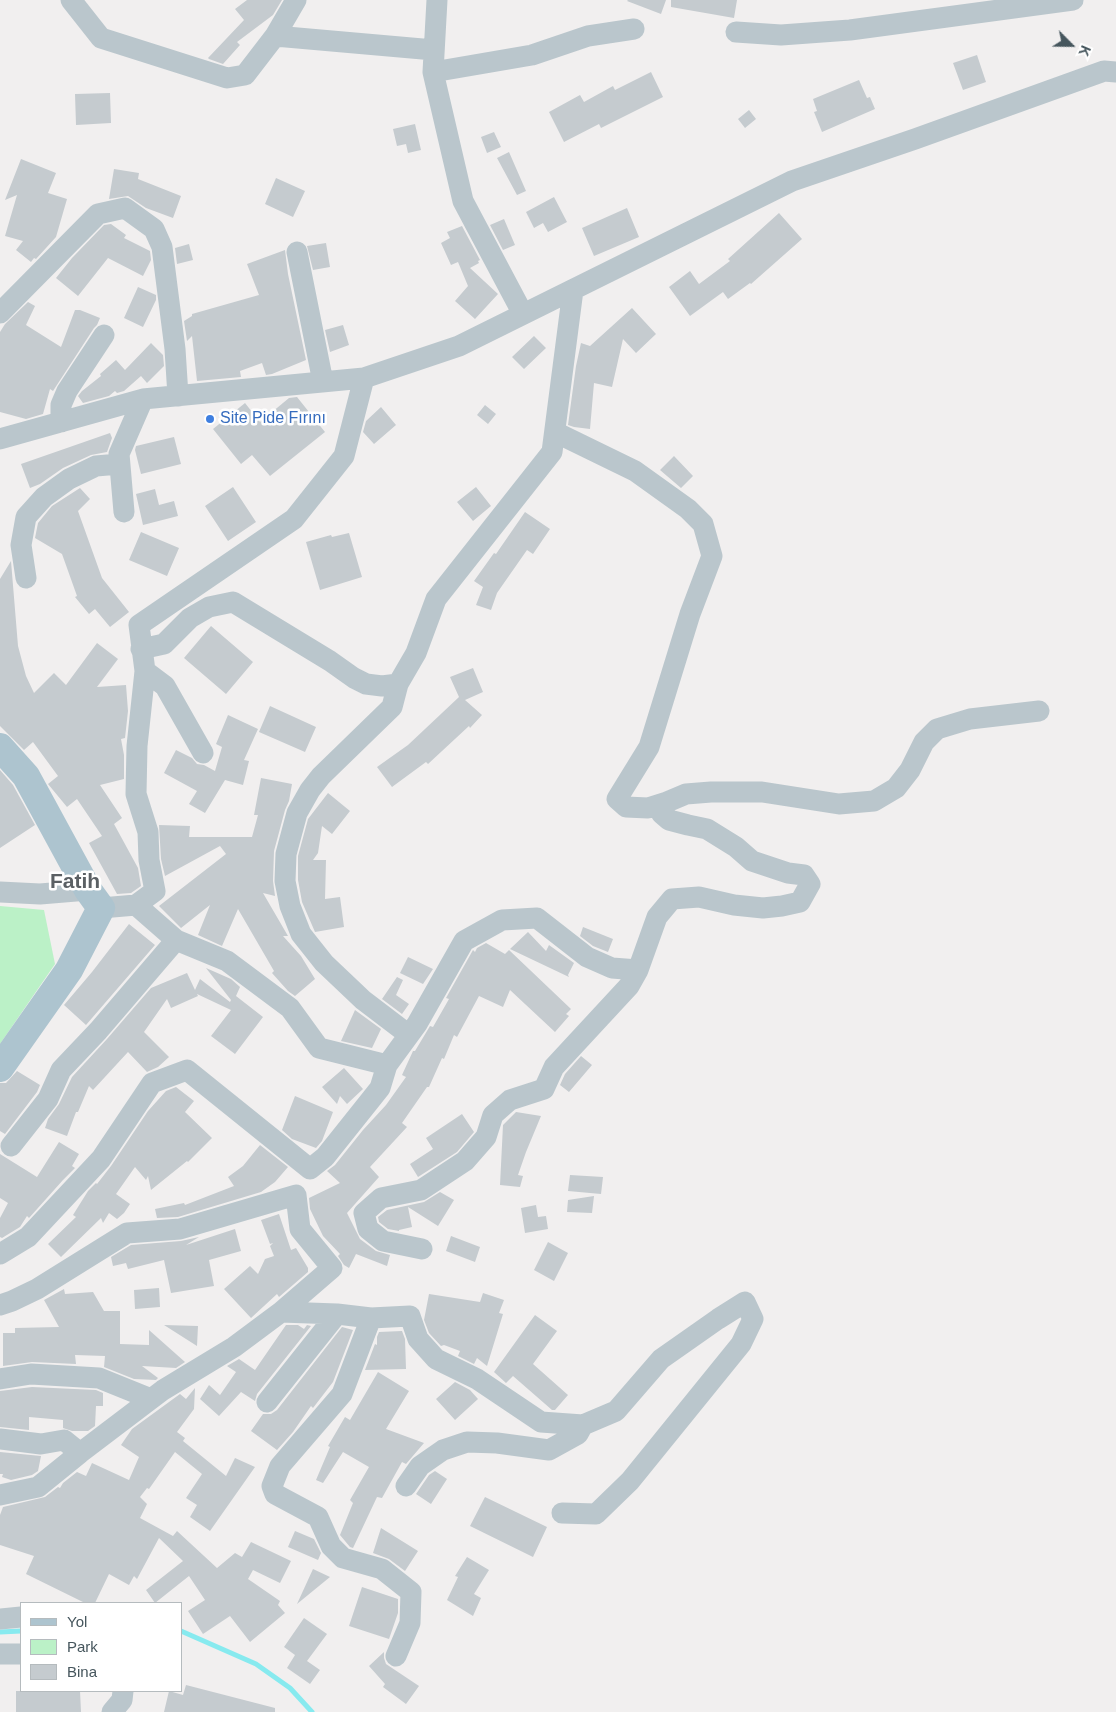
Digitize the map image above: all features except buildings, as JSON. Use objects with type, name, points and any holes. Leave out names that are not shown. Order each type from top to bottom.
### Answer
[{"type":"main road","points":[[0,747],[26,776],[94,899],[69,970],[0,1068]]},
{"type":"street","points":[[71,0],[102,38],[227,78],[245,74],[276,36],[296,0]]},
{"type":"street","points":[[436,0],[433,72],[463,201],[523,314]]},
{"type":"street","points":[[736,32],[781,35],[850,30],[1073,0]]},
{"type":"street","points":[[433,72],[532,55],[588,36],[634,29]]},
{"type":"street","points":[[276,36],[434,50]]},
{"type":"street","points":[[0,439],[143,399],[364,378],[459,346],[792,181],[1104,71],[1116,72]]},
{"type":"street","points":[[0,313],[98,214],[124,208],[154,229],[162,247],[175,349],[178,396]]},
{"type":"street","points":[[297,252],[323,382]]},
{"type":"street","points":[[409,1035],[363,1000],[324,963],[301,934],[290,906],[286,881],[286,854],[297,814],[310,790],[321,776],[392,707],[398,684],[416,653],[436,599],[552,452],[573,290]]},
{"type":"street","points":[[61,422],[61,405],[67,391],[104,335]]},
{"type":"street","points":[[136,905],[155,891],[149,860],[148,832],[136,794],[137,746],[145,671],[139,625],[294,519],[344,456],[364,378]]},
{"type":"street","points":[[124,512],[119,454],[143,399]]},
{"type":"street","points":[[555,432],[635,471],[688,508],[703,524],[712,556],[690,614],[649,747],[617,799],[626,807],[648,808],[686,794],[711,792],[762,792],[839,804],[874,801],[896,788],[910,770],[924,742],[937,729],[970,719],[1039,711]]},
{"type":"street","points":[[26,578],[21,545],[26,517],[44,497],[69,479],[96,466],[119,464]]},
{"type":"street","points":[[142,649],[164,644],[190,618],[209,607],[233,602],[366,684],[382,686],[398,684]]},
{"type":"street","points":[[145,671],[165,686],[203,753]]},
{"type":"street","points":[[422,1249],[383,1241],[368,1229],[364,1213],[381,1198],[420,1190],[465,1161],[486,1137],[493,1115],[510,1100],[544,1089],[554,1067],[629,986],[638,970],[657,917],[672,899],[700,897],[734,905],[763,908],[782,906],[800,902],[810,884],[804,875],[788,874],[752,860],[707,828],[688,826],[669,820],[662,814],[667,802]]},
{"type":"street","points":[[0,892],[94,899],[136,905],[176,940],[227,961],[290,1008],[319,1048],[387,1066]]},
{"type":"street","points":[[0,1495],[38,1487],[151,1399],[234,1347],[281,1312],[332,1268],[300,1229],[296,1195],[310,1169],[325,1157],[380,1088],[387,1066],[417,1024],[464,941],[502,920],[537,918],[587,957],[612,968],[638,970]]},
{"type":"street","points":[[11,1146],[48,1099],[61,1070],[176,940]]},
{"type":"street","points":[[0,1254],[28,1237],[101,1159],[152,1083],[186,1070],[310,1169]]},
{"type":"street","points":[[0,1305],[37,1289],[127,1234],[180,1229],[296,1195]]},
{"type":"street","points":[[281,1312],[337,1314],[371,1318],[410,1316],[418,1339],[436,1359],[477,1379],[540,1422],[583,1425],[616,1411],[661,1359],[745,1302],[753,1319],[742,1344],[630,1481],[596,1514],[562,1513]]},
{"type":"street","points":[[267,1402],[337,1314]]},
{"type":"street","points":[[371,1318],[342,1394],[280,1466],[272,1486],[275,1494],[318,1517],[331,1546],[343,1558],[382,1569],[411,1592],[410,1623],[396,1656]]},
{"type":"street","points":[[0,1379],[31,1374],[99,1378],[151,1399]]},
{"type":"street","points":[[406,1486],[420,1466],[443,1450],[467,1442],[497,1443],[549,1450],[578,1434],[583,1425]]},
{"type":"street","points":[[0,1439],[41,1444],[64,1440],[80,1453]]},
{"type":"street","points":[[0,1619],[20,1618]]},
{"type":"street","points":[[0,1654],[20,1654]]},
{"type":"street","points":[[112,1712],[122,1700],[123,1692]]},
{"type":"green space","points":[[0,906],[44,910],[55,964],[0,1044]]},
{"type":"waterway","points":[[0,1632],[20,1631]]},
{"type":"waterway","points":[[182,1631],[256,1664],[290,1688],[312,1712]]},
{"type":"place","name":"Site Pide Fırını","points":[[210,419]]},
{"type":"district","name":"Fatih","points":[[75,882]]}]
